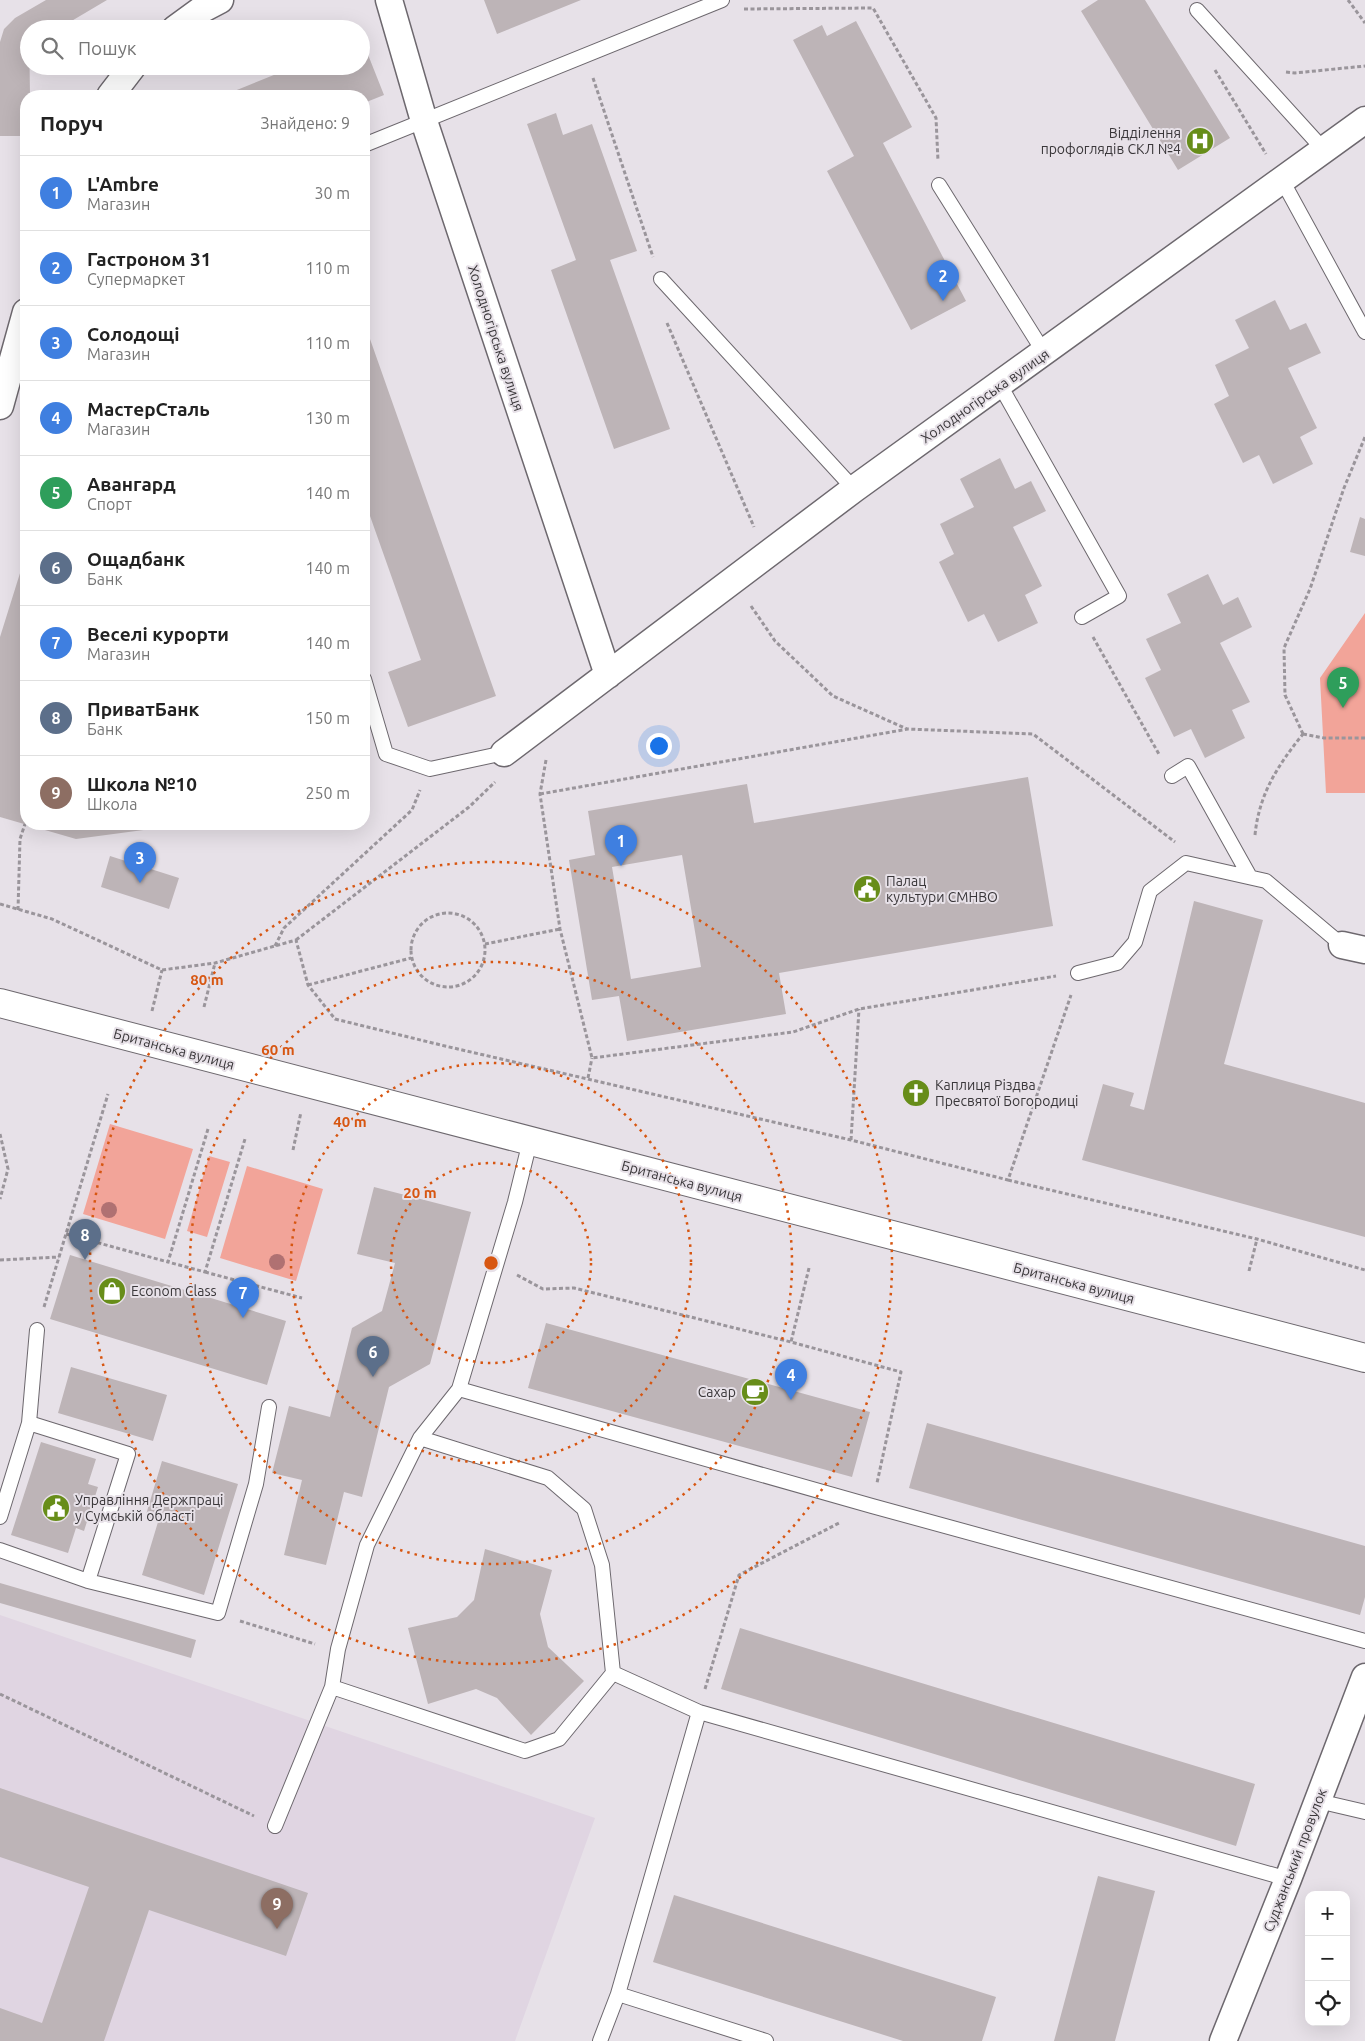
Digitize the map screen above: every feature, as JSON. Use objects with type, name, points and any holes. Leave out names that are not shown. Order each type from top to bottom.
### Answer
[{"type":"main road","name":"Британська вулиця","points":[[0,1003],[1365,1358]]},
{"type":"street","points":[[187,20],[220,0]]},
{"type":"street","name":"Холодногірська вулиця","points":[[390,0],[424,121],[608,675]]},
{"type":"street","points":[[115,90],[126,75]]},
{"type":"street","name":"Холодногірська вулиця","points":[[504,753],[854,490],[1045,354],[1365,120]]},
{"type":"street","points":[[0,406],[20,334]]},
{"type":"street","name":"Суджанський провулок","points":[[1222,2041],[1288,1879],[1365,1677]]},
{"type":"lane","points":[[370,144],[722,0]]},
{"type":"lane","points":[[1197,10],[1324,150]]},
{"type":"lane","points":[[1282,180],[1365,332]]},
{"type":"lane","points":[[939,185],[1045,354]]},
{"type":"lane","points":[[661,279],[854,490]]},
{"type":"lane","points":[[1000,385],[1119,596],[1082,617]]},
{"type":"lane","points":[[370,713],[386,754],[430,769],[504,753]]},
{"type":"lane","points":[[1172,776],[1188,766],[1250,877]]},
{"type":"lane","points":[[1078,972],[1117,963],[1134,942],[1150,891],[1186,863],[1266,882],[1354,948]]},
{"type":"lane","points":[[275,1826],[332,1687],[338,1649],[367,1545],[420,1438],[459,1389],[515,1202],[530,1142]]},
{"type":"lane","points":[[0,1517],[29,1424],[37,1330]]},
{"type":"lane","points":[[459,1389],[862,1503],[1365,1641]]},
{"type":"lane","points":[[0,1550],[88,1581],[218,1613],[256,1484],[269,1407]]},
{"type":"lane","points":[[29,1424],[128,1454],[88,1581]]},
{"type":"lane","points":[[332,1687],[525,1751],[559,1739],[613,1673],[602,1565],[584,1509],[548,1478],[420,1438]]},
{"type":"lane","points":[[613,1673],[699,1712],[1288,1879]]},
{"type":"lane","points":[[600,2041],[618,1994],[699,1712]]},
{"type":"lane","points":[[1318,1801],[1365,1812]]},
{"type":"lane","points":[[618,1994],[766,2041]]},
{"type":"path","points":[[1348,0],[1365,23]]},
{"type":"path","points":[[701,8],[873,8],[936,118],[939,185]]},
{"type":"path","points":[[1213,65],[1282,180]]},
{"type":"path","points":[[1250,68],[1295,73],[1365,66]]},
{"type":"path","points":[[1303,734],[1285,695],[1284,648],[1310,589],[1344,488],[1365,437]]},
{"type":"path","points":[[733,581],[775,641],[833,696],[908,729]]},
{"type":"path","points":[[1082,617],[1172,776]]},
{"type":"path","points":[[552,718],[540,794],[560,929],[592,1058],[588,1078]]},
{"type":"path","points":[[540,794],[908,729],[1033,734],[1211,868]]},
{"type":"path","points":[[1303,734],[1324,738],[1365,738]]},
{"type":"path","points":[[1250,877],[1256,826],[1264,797],[1280,761],[1303,734]]},
{"type":"path","points":[[275,946],[284,928],[412,810],[430,769]]},
{"type":"path","points":[[0,904],[18,911],[52,919],[162,970],[215,963],[296,940],[469,807]]},
{"type":"path","points":[[18,911],[20,839],[23,830]]},
{"type":"path","points":[[440,913],[453,913],[469,920],[481,933],[485,944],[485,957],[480,969],[472,979],[461,986],[448,988],[430,983],[416,970],[411,958],[410,946],[413,935],[420,925],[440,913]]},
{"type":"path","points":[[485,944],[560,929]]},
{"type":"path","points":[[296,940],[308,985],[336,1019],[1257,1238],[1365,1270]]},
{"type":"path","points":[[308,985],[411,958]]},
{"type":"path","points":[[204,1007],[215,963]]},
{"type":"path","points":[[144,1040],[162,970]]},
{"type":"path","points":[[592,1058],[793,1032],[859,1009],[1078,972],[1008,1180]]},
{"type":"path","points":[[851,1140],[859,1009]]},
{"type":"path","points":[[293,1150],[306,1084]]},
{"type":"path","points":[[37,1330],[108,1094]]},
{"type":"path","points":[[168,1262],[208,1129]]},
{"type":"path","points":[[0,1134],[8,1169],[0,1199]]},
{"type":"path","points":[[205,1272],[245,1139]]},
{"type":"path","points":[[66,1234],[302,1298]]},
{"type":"path","points":[[1248,1270],[1257,1238]]},
{"type":"path","points":[[0,1260],[59,1257]]},
{"type":"path","points":[[799,1308],[809,1268]]},
{"type":"path","points":[[516,1274],[543,1289],[574,1288],[791,1342]]},
{"type":"path","points":[[262,1629],[308,1642]]},
{"type":"path","points":[[0,1694],[275,1826]]},
{"type":"shaded area","points":[[1365,613],[1365,793],[1326,793],[1320,678]]},
{"type":"shaded area","points":[[110,1124],[193,1149],[165,1239],[83,1214]]},
{"type":"shaded area","points":[[209,1156],[230,1162],[207,1237],[187,1231]]},
{"type":"shaded area","points":[[247,1166],[323,1189],[296,1281],[220,1258]]},
{"type":"shaded area","points":[[0,1615],[595,1818],[515,2041],[0,2041]]},
{"type":"building","points":[[46,0],[107,0],[73,20],[20,20],[20,75],[30,75],[30,90],[20,90],[20,136],[0,136],[0,42],[4,29],[15,18]]},
{"type":"building","points":[[484,0],[581,0],[497,34]]},
{"type":"building","points":[[1098,0],[1145,0],[1230,138],[1178,170],[1081,11]]},
{"type":"building","points":[[856,21],[912,127],[883,143],[966,301],[911,330],[827,171],[854,156],[793,40],[822,25],[827,36]]},
{"type":"building","points":[[370,60],[384,95],[370,101],[370,90],[237,90],[274,75],[370,75]]},
{"type":"building","points":[[556,113],[563,135],[592,124],[637,251],[610,260],[670,429],[614,449],[551,270],[576,260],[527,124]]},
{"type":"building","points":[[1275,300],[1290,330],[1306,323],[1321,353],[1288,368],[1317,428],[1300,437],[1313,464],[1273,484],[1259,455],[1243,463],[1214,404],[1229,396],[1215,365],[1249,348],[1235,320]]},
{"type":"building","points":[[370,339],[496,696],[408,727],[388,672],[421,660],[370,516]]},
{"type":"building","points":[[1000,458],[1015,489],[1031,481],[1046,511],[1013,527],[1042,586],[1025,595],[1038,623],[998,642],[984,614],[968,622],[939,562],[954,554],[940,524],[974,507],[960,479]]},
{"type":"building","points":[[1360,517],[1365,519],[1365,556],[1350,552]]},
{"type":"building","points":[[20,573],[20,823],[0,817],[0,637]]},
{"type":"building","points":[[1208,574],[1223,605],[1238,597],[1252,627],[1220,643],[1250,702],[1232,710],[1245,738],[1205,758],[1191,729],[1174,737],[1145,678],[1161,670],[1146,639],[1181,623],[1167,594]]},
{"type":"building","name":"Палац культури СМНВО","points":[[1028,777],[1053,926],[779,973],[786,1014],[627,1041],[619,996],[592,1000],[569,860],[595,855],[588,811],[747,784],[754,823]],"holes":[[[682,855],[701,967],[631,979],[612,867]]]},
{"type":"building","points":[[45,830],[144,830],[76,839]]},
{"type":"building","points":[[110,856],[179,878],[169,909],[101,887]]},
{"type":"building","points":[[1194,901],[1263,920],[1224,1064],[1365,1103],[1365,1237],[1082,1160],[1103,1084],[1134,1093],[1130,1106],[1144,1110]]},
{"type":"building","points":[[374,1187],[471,1212],[430,1364],[389,1387],[362,1497],[344,1492],[326,1565],[284,1555],[302,1480],[272,1473],[289,1406],[330,1417],[352,1328],[382,1311],[395,1263],[357,1254]]},
{"type":"building","points":[[70,1255],[286,1321],[267,1385],[50,1319]]},
{"type":"building","points":[[546,1323],[870,1412],[852,1477],[528,1388]]},
{"type":"building","points":[[71,1367],[167,1395],[153,1441],[58,1413]]},
{"type":"building","points":[[927,1423],[1365,1546],[1365,1597],[1360,1615],[909,1488]]},
{"type":"building","name":"Управління Держпраці у Сумській області","points":[[41,1442],[96,1459],[88,1484],[98,1487],[84,1531],[76,1528],[68,1553],[11,1535]]},
{"type":"building","points":[[162,1461],[238,1484],[204,1595],[142,1575],[158,1522],[145,1518]]},
{"type":"building","points":[[485,1549],[552,1570],[540,1614],[548,1647],[584,1681],[531,1735],[497,1698],[476,1689],[428,1704],[408,1628],[457,1617],[474,1600]]},
{"type":"building","points":[[0,1583],[196,1640],[191,1658],[0,1603]]},
{"type":"building","points":[[740,1628],[1255,1784],[1236,1846],[721,1689]]},
{"type":"building","points":[[0,1788],[308,1893],[286,1956],[149,1910],[104,2041],[0,2041],[0,2008],[42,2023],[89,1887],[0,1857]]},
{"type":"building","points":[[1098,1876],[1155,1891],[1115,2041],[1054,2041]]},
{"type":"building","points":[[674,1895],[996,1997],[982,2041],[903,2041],[653,1962]]},
{"type":"place","name":"Відділення профоглядів СКЛ №4","points":[[1200,141]]},
{"type":"place","name":"Гастроном 31","points":[[943,301]]},
{"type":"place","name":"Авангард","points":[[1343,708]]},
{"type":"place","name":"L'Ambre","points":[[621,866]]},
{"type":"place","name":"Солодощі","points":[[140,883]]},
{"type":"place","name":"Палац культури СМНВО","points":[[867,889]]},
{"type":"place","name":"Каплиця Різдва Пресвятої Богородиці","points":[[916,1093]]},
{"type":"place","name":"ПриватБанк","points":[[85,1260]]},
{"type":"place","name":"Econom Class","points":[[112,1291]]},
{"type":"place","name":"Веселі курорти","points":[[243,1318]]},
{"type":"place","name":"Ощадбанк","points":[[373,1377]]},
{"type":"place","name":"Сахар","points":[[755,1392]]},
{"type":"place","name":"МастерСталь","points":[[791,1400]]},
{"type":"place","name":"Управління Держпраці у Сумській області","points":[[56,1508]]},
{"type":"place","name":"Школа №10","points":[[277,1929]]}]
